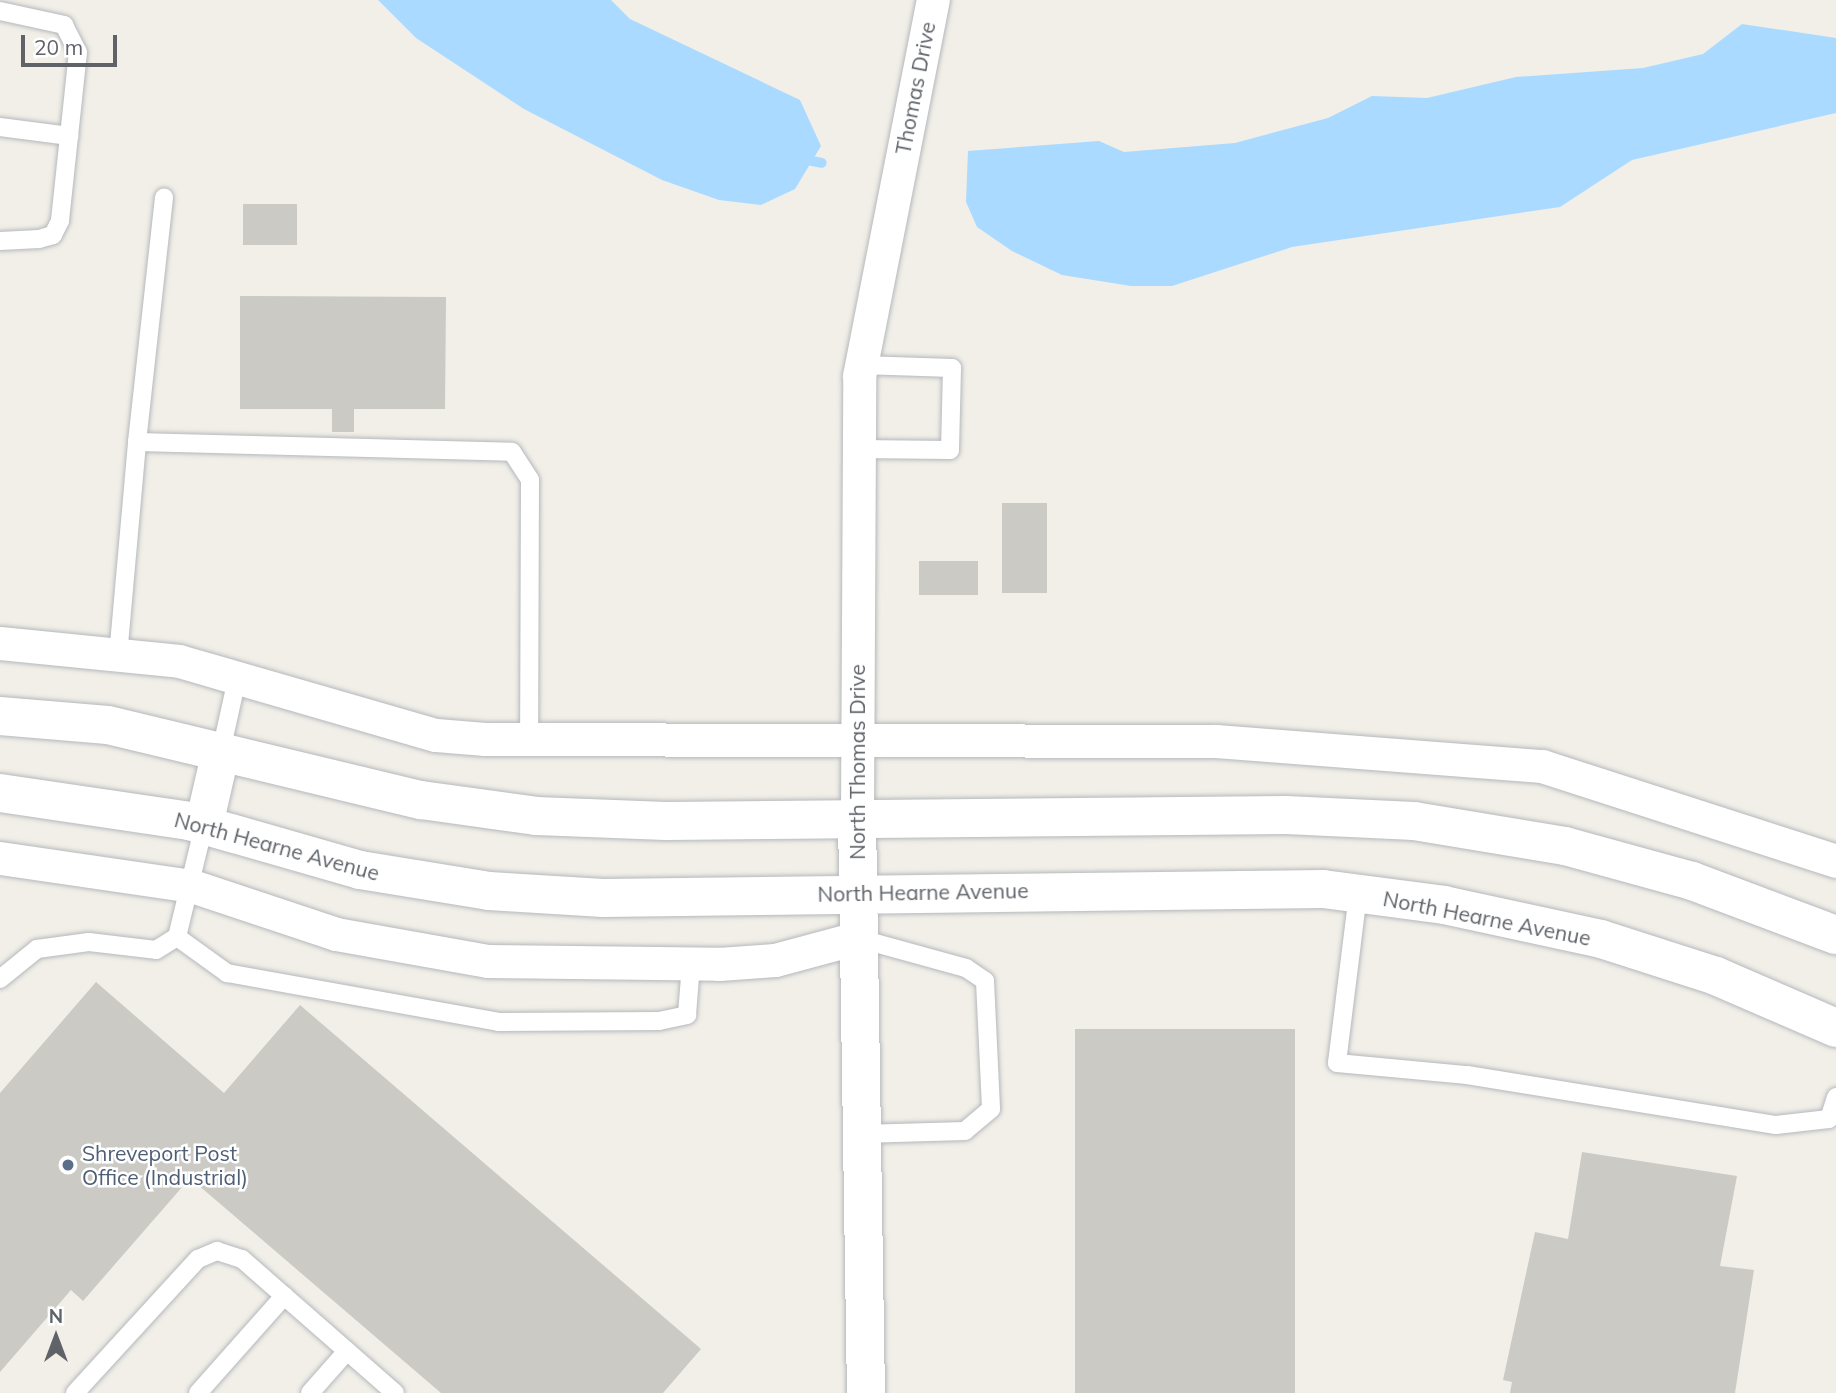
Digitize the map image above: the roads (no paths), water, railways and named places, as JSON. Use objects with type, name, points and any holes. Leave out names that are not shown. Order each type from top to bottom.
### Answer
[{"type":"street","name":"Thomas Drive","points":[[898,176],[933,0]]},
{"type":"street","name":"North Thomas Drive","points":[[866,1393],[856,892],[858,449],[861,365],[898,176]]},
{"type":"street","points":[[0,643],[179,661],[436,735],[529,740],[1216,740],[1542,766],[1836,861]]},
{"type":"street","points":[[0,716],[108,724],[421,800],[536,816],[666,821],[856,816],[1414,821],[1565,846],[1692,881],[1836,936]]},
{"type":"street","points":[[204,825],[220,751]]},
{"type":"street","name":"North Hearne Avenue","points":[[0,793],[204,825],[360,870],[489,891],[603,898],[856,892],[1358,894],[1601,939],[1716,976],[1836,1028]]},
{"type":"street","points":[[0,858],[192,886],[404,949],[488,961],[691,964],[775,960],[858,938]]},
{"type":"lane","points":[[0,11],[46,19],[72,36],[78,52],[69,136],[53,235],[0,241]]},
{"type":"lane","points":[[0,127],[69,136]]},
{"type":"lane","points":[[118,656],[137,442],[164,197]]},
{"type":"lane","points":[[858,449],[950,450],[952,368],[861,365]]},
{"type":"lane","points":[[137,442],[512,452],[530,480],[529,740]]},
{"type":"lane","points":[[220,751],[237,679]]},
{"type":"lane","points":[[0,979],[37,949],[89,942],[156,950],[177,937],[192,886],[204,825]]},
{"type":"lane","points":[[1358,894],[1338,1063],[1467,1074],[1776,1125],[1829,1119],[1836,1097]]},
{"type":"lane","points":[[177,937],[227,973],[499,1022],[687,1015],[691,964]]},
{"type":"lane","points":[[858,938],[966,968],[985,981],[991,1109],[965,1130],[861,1134]]},
{"type":"lane","points":[[75,1393],[198,1259],[217,1251],[242,1259],[395,1393]]},
{"type":"lane","points":[[198,1393],[284,1296]]},
{"type":"lane","points":[[310,1393],[347,1352]]},
{"type":"water","points":[[378,0],[611,0],[630,19],[800,100],[821,146],[795,189],[761,205],[719,200],[662,180],[524,109],[416,38]]},
{"type":"water","points":[[1742,24],[1836,38],[1836,113],[1632,160],[1560,207],[1292,247],[1172,286],[1131,286],[1062,275],[1012,251],[977,227],[966,202],[968,151],[1099,141],[1124,152],[1235,143],[1328,118],[1372,96],[1427,98],[1516,77],[1643,68],[1703,54]]},
{"type":"waterway","points":[[802,159],[822,163]]},
{"type":"place","name":"Shreveport Post Office (Industrial)","points":[[68,1165]]}]
